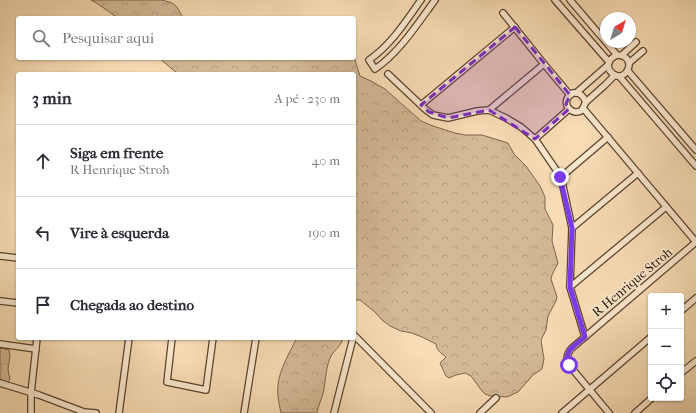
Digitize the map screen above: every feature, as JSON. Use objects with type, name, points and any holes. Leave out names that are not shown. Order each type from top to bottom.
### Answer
[{"type":"street","points":[[421,0],[388,43],[381,51],[369,60],[375,69],[388,60],[397,50],[435,0]]},
{"type":"street","points":[[555,0],[609,64],[609,70],[617,75],[696,166]]},
{"type":"street","points":[[570,0],[619,55],[626,58],[629,63],[629,67],[628,71],[624,74],[617,75],[605,85],[586,102],[583,108],[578,112],[573,112],[568,109],[566,99],[609,64],[612,58],[619,55],[628,48]]},
{"type":"street","points":[[503,13],[544,64],[573,94],[580,94],[586,102]]},
{"type":"street","points":[[421,105],[515,27]]},
{"type":"street","points":[[629,63],[643,51]]},
{"type":"street","points":[[489,110],[544,64]]},
{"type":"street","points":[[628,71],[696,150]]},
{"type":"street","points":[[388,74],[429,112],[438,116],[443,118],[453,117],[477,111],[489,110],[521,127],[535,138],[560,177],[572,228],[570,287],[585,337]]},
{"type":"street","points":[[583,108],[696,242]]},
{"type":"street","points":[[535,138],[568,109]]},
{"type":"street","points":[[560,177],[608,137]]},
{"type":"street","points":[[572,228],[638,173]]},
{"type":"street","points":[[570,287],[666,207]]},
{"type":"street","name":"R Henrique Stroh","points":[[589,390],[569,365],[567,357],[570,350],[696,242]]},
{"type":"street","points":[[0,256],[16,258]]},
{"type":"street","points":[[684,308],[696,298]]},
{"type":"street","points":[[0,301],[16,303]]},
{"type":"street","points":[[356,337],[430,413]]},
{"type":"street","points":[[31,413],[31,393],[37,340]]},
{"type":"street","points":[[119,413],[129,340]]},
{"type":"street","points":[[172,340],[167,382],[206,390],[213,340]]},
{"type":"street","points":[[244,413],[256,340]]},
{"type":"street","points":[[334,413],[352,340]]},
{"type":"street","points":[[562,413],[648,340]]},
{"type":"street","points":[[0,344],[36,349]]},
{"type":"street","points":[[684,371],[696,361]]},
{"type":"street","points":[[0,383],[84,412],[96,413]]},
{"type":"street","points":[[589,390],[609,413]]},
{"type":"street","points":[[480,413],[496,398]]},
{"type":"street","points":[[635,413],[649,401]]},
{"type":"highlighted area","points":[[515,27],[570,95],[566,104],[569,109],[535,139],[489,110],[448,118],[429,112],[421,105]]},
{"type":"green space","points":[[91,0],[162,0],[174,4],[182,16],[115,16]]},
{"type":"green space","points":[[161,60],[355,60],[360,76],[385,89],[421,121],[455,133],[465,135],[482,135],[508,143],[514,154],[526,166],[540,186],[545,197],[545,209],[553,225],[552,241],[558,263],[551,279],[557,297],[548,316],[546,330],[541,340],[544,359],[542,369],[533,375],[518,392],[507,397],[485,394],[471,376],[465,373],[449,378],[446,376],[440,363],[446,357],[438,350],[436,344],[412,333],[401,331],[390,326],[360,300],[356,300],[356,72],[176,72]]},
{"type":"green space","points":[[296,340],[342,340],[329,360],[323,392],[317,413],[281,413],[278,388],[280,374]]},
{"type":"green space","points":[[0,348],[9,350],[10,355],[8,369],[10,380],[8,382],[0,381]]},
{"type":"route","points":[[560,177],[572,228],[570,287],[585,337],[569,351],[567,359],[569,365]]}]
